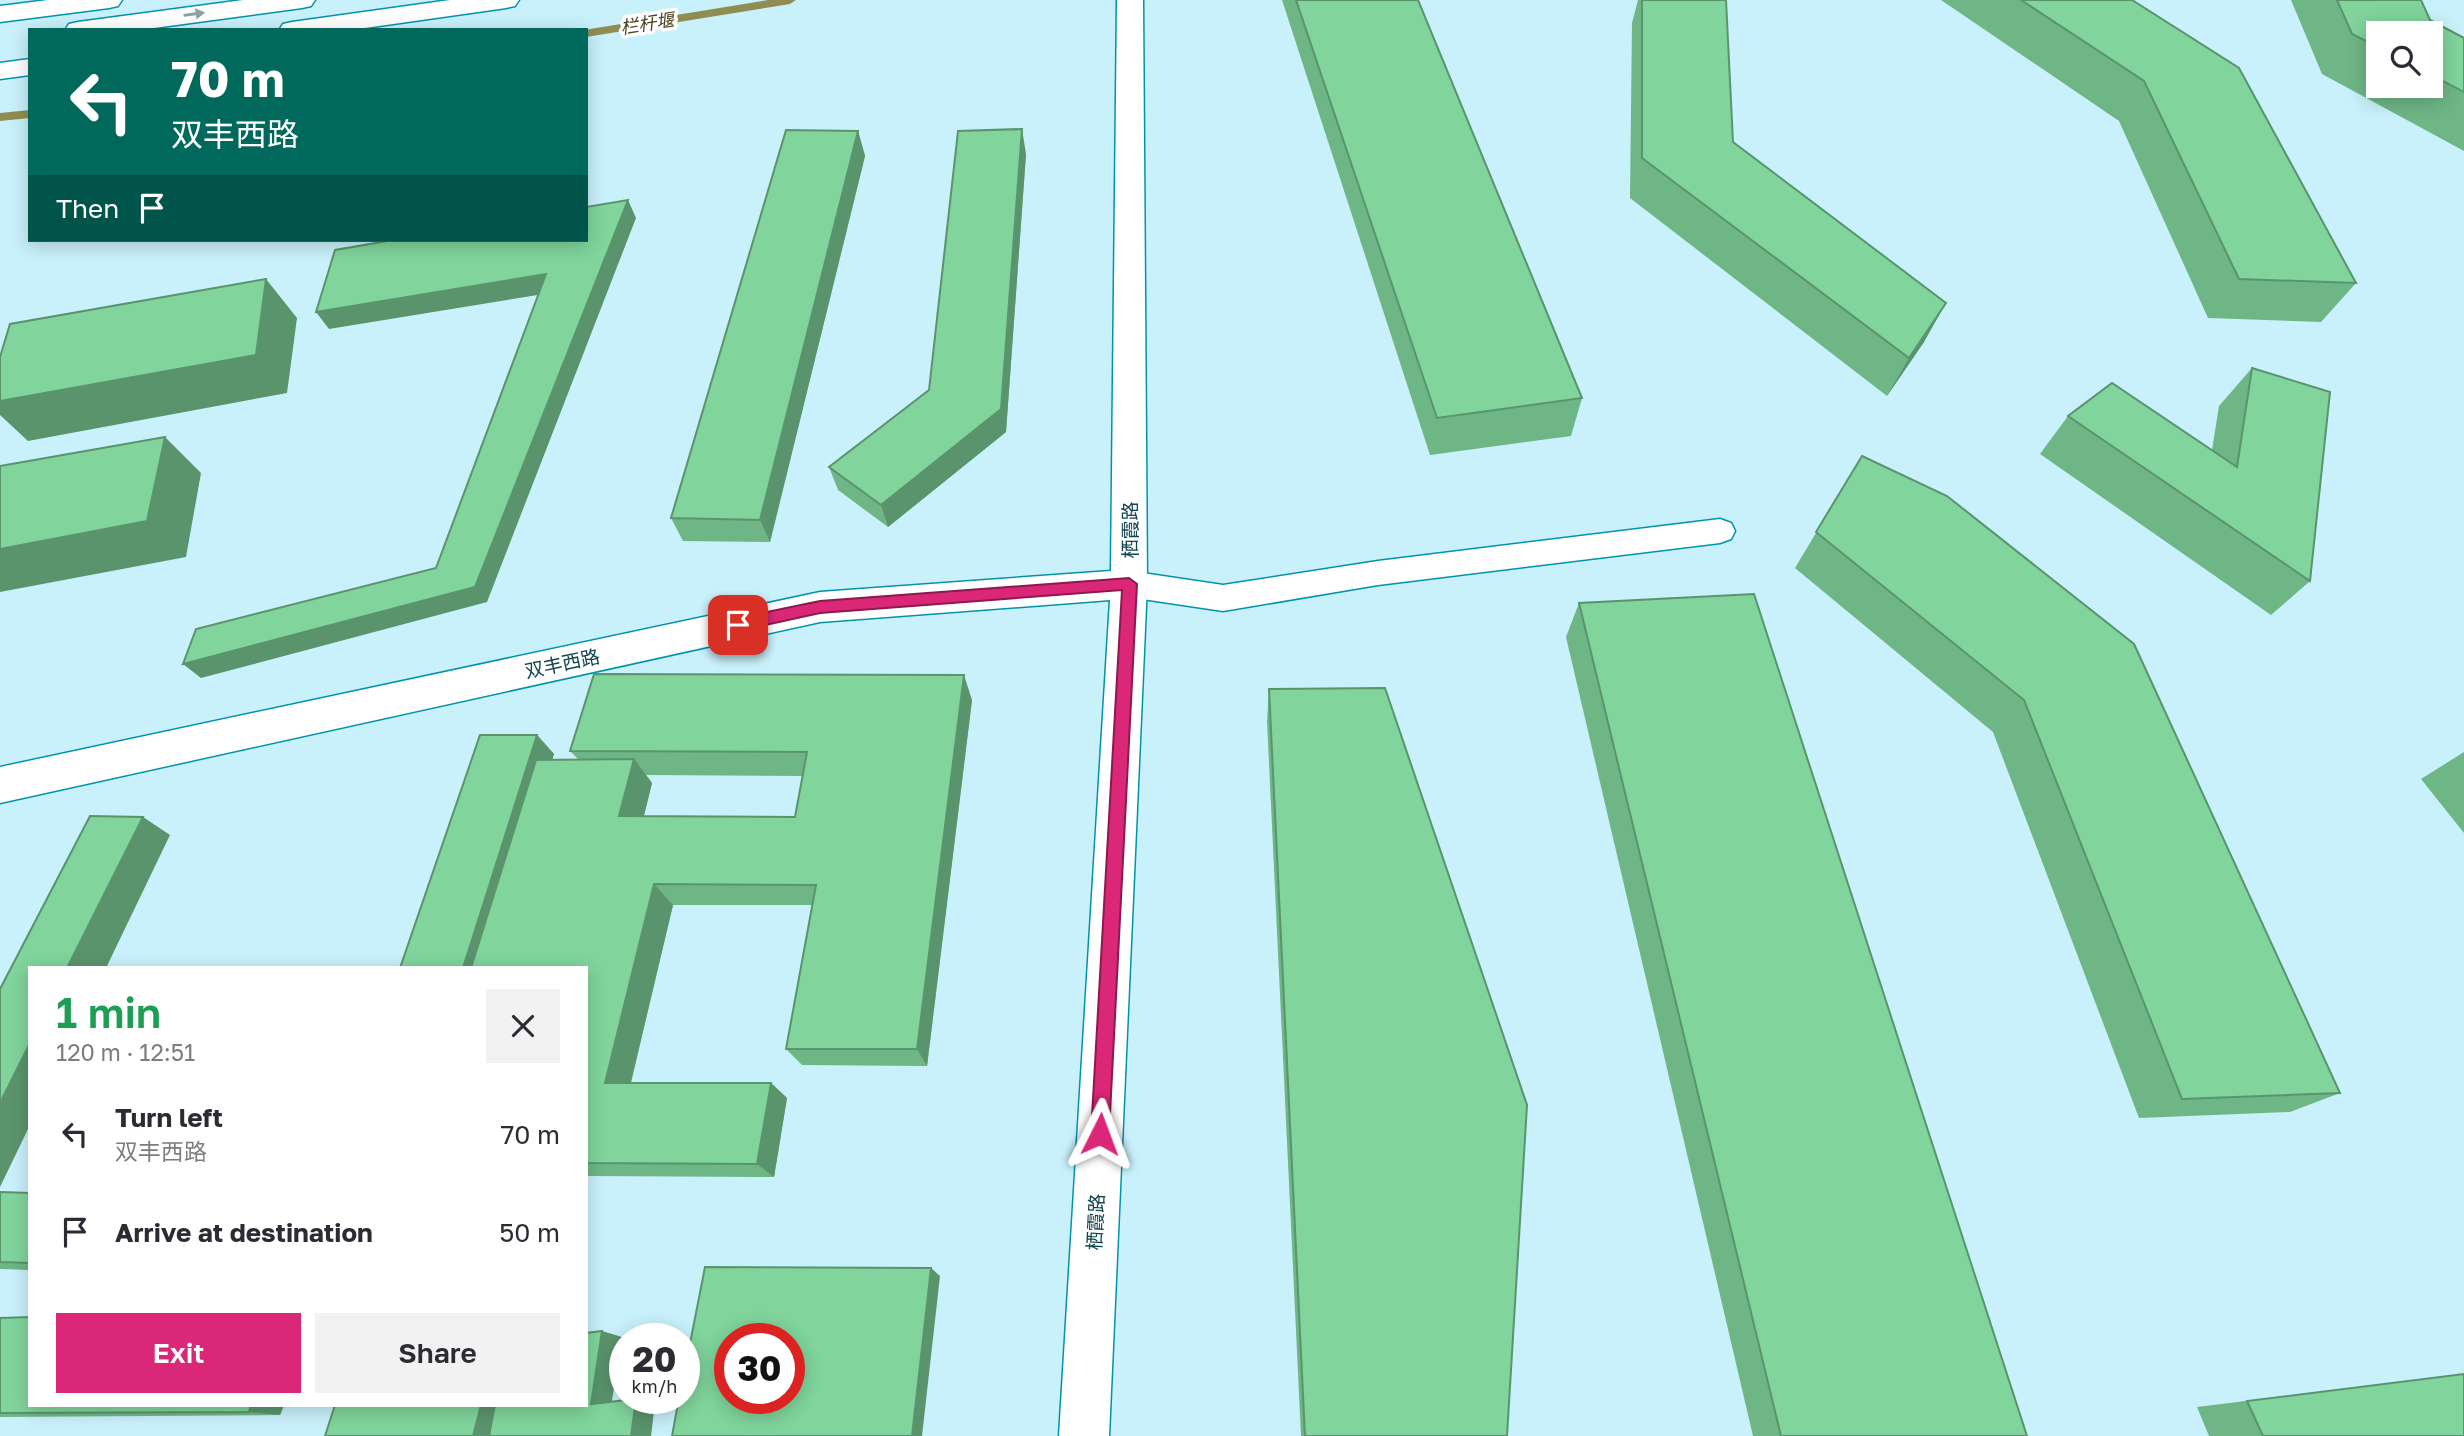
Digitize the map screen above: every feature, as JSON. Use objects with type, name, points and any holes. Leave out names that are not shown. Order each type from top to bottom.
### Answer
[{"type":"street","points":[[0,14],[109,0]]},
{"type":"street","points":[[93,28],[302,0]]},
{"type":"street","points":[[306,28],[506,0]]},
{"type":"street","name":"栖霞路","points":[[1084,1436],[1129,584],[1130,0]]},
{"type":"street","points":[[0,71],[28,67]]},
{"type":"street","name":"双丰西路","points":[[0,785],[820,607],[1129,584]]},
{"type":"lane","points":[[1129,584],[1223,598],[1378,573],[1720,531]]},
{"type":"building","points":[[1296,0],[1418,0],[1582,398],[1437,418]]},
{"type":"building","points":[[1642,0],[1726,0],[1733,142],[1946,303],[1909,358],[1642,158]]},
{"type":"building","points":[[2021,0],[2132,0],[2239,68],[2356,283],[2239,279],[2144,81]]},
{"type":"building","points":[[2337,0],[2421,0],[2432,21],[2366,21],[2366,41],[2352,34]]},
{"type":"building","points":[[2443,27],[2464,38],[2464,92],[2443,81]]},
{"type":"building","points":[[1022,129],[1001,409],[881,505],[829,467],[929,390],[958,131]]},
{"type":"building","points":[[786,130],[858,131],[760,520],[671,518]]},
{"type":"building","points":[[628,200],[475,587],[183,664],[196,629],[436,568],[546,274],[316,312],[335,250],[381,242],[588,242],[588,207]]},
{"type":"building","points":[[266,279],[256,355],[0,401],[0,357],[10,324]]},
{"type":"building","points":[[2252,368],[2330,392],[2310,581],[2068,416],[2112,383],[2237,467]]},
{"type":"building","points":[[165,437],[147,521],[0,549],[0,466]]},
{"type":"building","points":[[1862,456],[1947,496],[2134,644],[2340,1093],[2182,1099],[2024,700],[1816,532]]},
{"type":"building","points":[[1754,594],[2027,1436],[1781,1436],[1579,603]]},
{"type":"building","points":[[594,674],[964,675],[917,1049],[786,1049],[816,885],[654,884],[605,1083],[771,1083],[757,1164],[588,1163],[588,966],[472,966],[536,760],[634,759],[619,816],[795,817],[807,752],[570,751]]},
{"type":"building","points":[[1385,688],[1527,1105],[1507,1436],[1305,1436],[1269,689]]},
{"type":"building","points":[[480,735],[537,735],[464,966],[401,966]]},
{"type":"building","points":[[90,816],[143,817],[68,966],[28,966],[28,1047],[0,1103],[0,989]]},
{"type":"building","points":[[0,1192],[28,1193],[28,1263],[0,1262]]},
{"type":"building","points":[[705,1267],[931,1268],[912,1436],[672,1436],[676,1414],[700,1414],[700,1323],[694,1323]]},
{"type":"building","points":[[28,1317],[28,1407],[250,1407],[249,1412],[0,1413],[0,1318]]},
{"type":"building","points":[[602,1331],[591,1404],[609,1402],[609,1414],[634,1414],[631,1436],[489,1436],[495,1407],[588,1407],[588,1333]]},
{"type":"building","points":[[2464,1374],[2464,1436],[2263,1436],[2247,1401]]},
{"type":"building","points":[[334,1407],[480,1407],[473,1436],[325,1436]]},
{"type":"waterway","name":"栏杆堰","points":[[588,33],[790,0]]},
{"type":"waterway","name":"栏杆堰","points":[[0,117],[28,114]]},
{"type":"route","points":[[738,625],[820,607],[1129,584],[1100,1134]]}]
